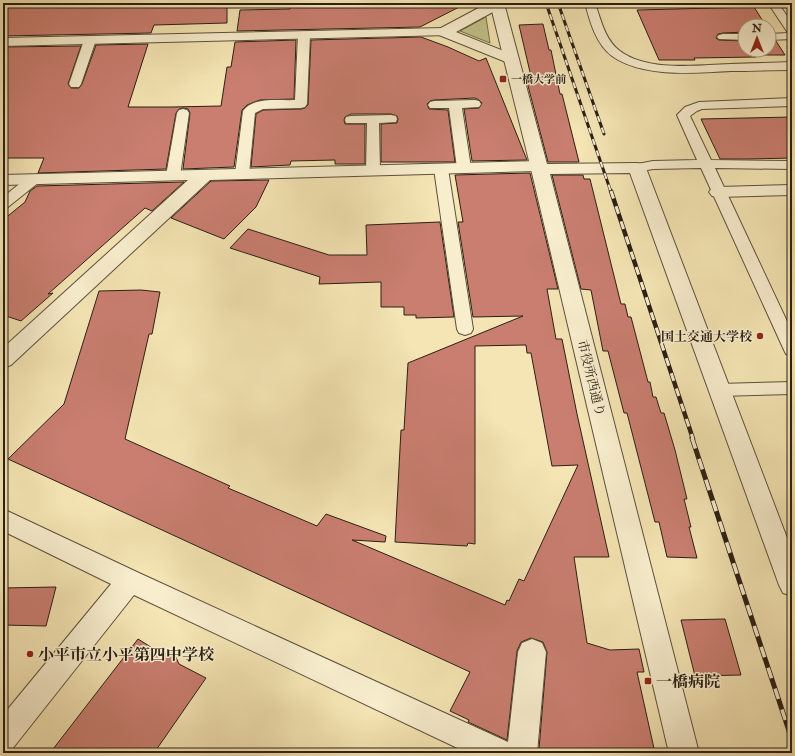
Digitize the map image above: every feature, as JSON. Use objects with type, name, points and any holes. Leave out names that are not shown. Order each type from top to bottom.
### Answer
[{"type":"street","points":[[444,32],[497,3]]},
{"type":"street","name":"市役所西通り","points":[[497,3],[540,168],[684,753]]},
{"type":"street","points":[[3,42],[444,32],[511,59]]},
{"type":"street","points":[[3,180],[464,168],[637,168],[792,585]]},
{"type":"street","points":[[3,360],[205,175]]},
{"type":"street","points":[[718,192],[792,190]]},
{"type":"street","points":[[3,519],[130,581],[500,753]]},
{"type":"street","points":[[3,738],[130,581]]},
{"type":"street","points":[[522,753],[532,652]]},
{"type":"lane","points":[[590,3],[605,43],[614,52],[632,62],[672,70],[792,66]]},
{"type":"lane","points":[[775,6],[792,11]]},
{"type":"lane","points":[[775,6],[792,31]]},
{"type":"lane","points":[[242,174],[248,112],[260,105],[301,104],[304,35]]},
{"type":"lane","points":[[777,37],[792,36]]},
{"type":"lane","points":[[723,37],[737,37]]},
{"type":"lane","points":[[75,84],[90,40]]},
{"type":"lane","points":[[792,102],[697,105],[688,109],[683,114],[792,350]]},
{"type":"lane","points":[[455,104],[464,168]]},
{"type":"lane","points":[[434,105],[475,104]]},
{"type":"lane","points":[[172,176],[183,113]]},
{"type":"lane","points":[[373,119],[374,171]]},
{"type":"lane","points":[[351,120],[391,119]]},
{"type":"lane","points":[[637,168],[653,165],[792,165]]},
{"type":"lane","points":[[441,169],[464,329]]},
{"type":"lane","points":[[3,204],[33,180]]},
{"type":"lane","points":[[719,390],[792,388]]},
{"type":"green space","points":[[486,17],[490,43],[460,31]]},
{"type":"building","points":[[9,3],[227,3],[227,23],[154,25],[151,33],[3,36],[3,15]]},
{"type":"building","points":[[291,3],[467,3],[420,27],[237,31],[240,10],[290,9]]},
{"type":"building","points":[[754,7],[761,18],[737,18],[737,32],[718,34],[716,38],[719,40],[737,41],[737,57],[694,58],[695,60],[659,60],[637,10]]},
{"type":"building","points":[[543,24],[549,50],[551,50],[560,94],[562,94],[579,162],[548,162],[527,82],[533,85],[519,25]]},
{"type":"building","points":[[421,37],[479,61],[486,58],[527,160],[472,161],[464,109],[479,108],[482,103],[475,98],[434,100],[427,104],[429,109],[448,110],[455,162],[381,162],[381,124],[397,123],[397,116],[391,114],[351,114],[345,117],[345,124],[365,124],[365,164],[335,164],[335,160],[291,161],[290,165],[251,167],[256,114],[263,110],[301,109],[308,105],[311,40]]},
{"type":"building","points":[[296,40],[294,99],[260,100],[247,105],[242,110],[234,167],[183,169],[190,113],[188,109],[183,108],[179,109],[176,113],[166,169],[38,173],[44,158],[3,158],[3,47],[81,46],[68,84],[71,88],[79,88],[82,84],[96,45],[148,44],[128,107],[221,106],[227,67],[231,67],[235,42]]},
{"type":"building","points":[[777,43],[785,55],[777,55]]},
{"type":"building","points":[[792,117],[792,158],[749,159],[720,159],[701,119]]},
{"type":"building","points":[[530,173],[558,289],[547,289],[556,339],[562,339],[609,557],[574,557],[587,643],[610,650],[639,649],[644,672],[637,672],[655,753],[569,753],[539,749],[547,652],[543,642],[531,638],[521,642],[517,651],[507,740],[468,722],[469,720],[450,711],[470,672],[8,459],[64,404],[99,291],[141,290],[160,292],[152,334],[149,334],[125,439],[230,486],[228,488],[317,526],[326,514],[386,536],[385,542],[352,540],[505,605],[507,600],[509,601],[519,579],[524,581],[578,465],[552,466],[531,353],[527,353],[526,345],[475,346],[475,544],[468,543],[467,546],[395,542],[401,430],[404,430],[408,363],[523,316],[473,317],[458,222],[463,222],[455,175]]},
{"type":"building","points":[[552,175],[583,175],[584,179],[590,179],[621,304],[625,304],[628,317],[631,317],[648,382],[650,382],[653,397],[656,397],[661,413],[664,413],[675,450],[687,499],[684,499],[697,558],[667,557],[659,522],[655,522],[627,413],[624,413],[608,351],[603,351],[591,290],[581,289]]},
{"type":"building","points":[[269,180],[256,207],[224,239],[171,218],[211,181]]},
{"type":"building","points":[[184,182],[152,211],[145,208],[48,294],[53,293],[21,321],[3,315],[3,220],[25,202],[30,191],[37,186]]},
{"type":"building","points":[[440,222],[454,317],[416,318],[416,315],[404,315],[404,307],[381,307],[381,282],[319,284],[320,277],[230,248],[248,229],[329,255],[367,255],[366,225]]},
{"type":"building","points":[[56,587],[46,626],[3,625],[3,588]]},
{"type":"building","points":[[725,619],[741,675],[695,676],[681,620]]},
{"type":"building","points":[[138,639],[162,654],[174,653],[179,664],[206,678],[154,753],[50,753]]},
{"type":"railway","points":[[546,3],[611,192]]},
{"type":"railway","points":[[558,3],[604,134]]},
{"type":"railway","points":[[611,191],[693,439]]},
{"type":"railway","points":[[692,438],[792,740]]},
{"type":"place","name":"一橋大学前","points":[[503,79]]},
{"type":"place","name":"国土交通大学校","points":[[760,336]]},
{"type":"place","name":"小平市立小平第四中学校","points":[[30,654]]},
{"type":"place","name":"一橋病院","points":[[648,681]]}]
